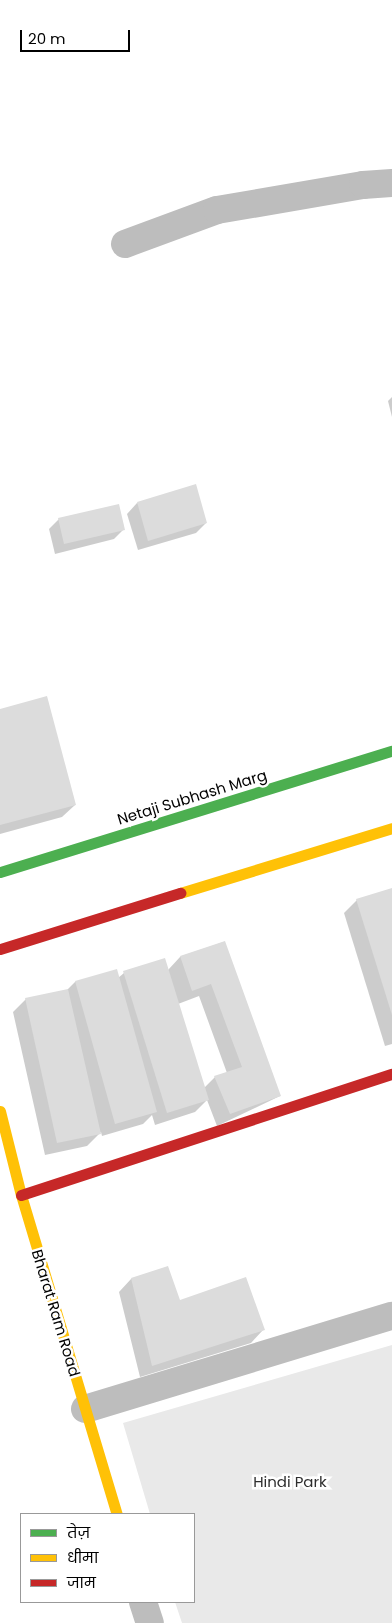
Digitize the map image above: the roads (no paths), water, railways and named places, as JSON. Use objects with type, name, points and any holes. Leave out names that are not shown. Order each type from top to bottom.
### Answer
[{"type":"main road","name":"Netaji Subhash Marg","points":[[0,872],[392,751]]},
{"type":"main road","points":[[0,949],[392,828]]},
{"type":"main road","points":[[21,1195],[392,1074]]},
{"type":"main road","name":"Bharat Ram Road","points":[[0,1111],[21,1195],[117,1513]]},
{"type":"street","points":[[125,244],[217,210],[363,185],[392,183]]},
{"type":"street","points":[[85,1409],[392,1316]]},
{"type":"street","points":[[143,1603],[150,1623]]},
{"type":"park label","name":"Hindi Park","points":[[290,1482]]}]
